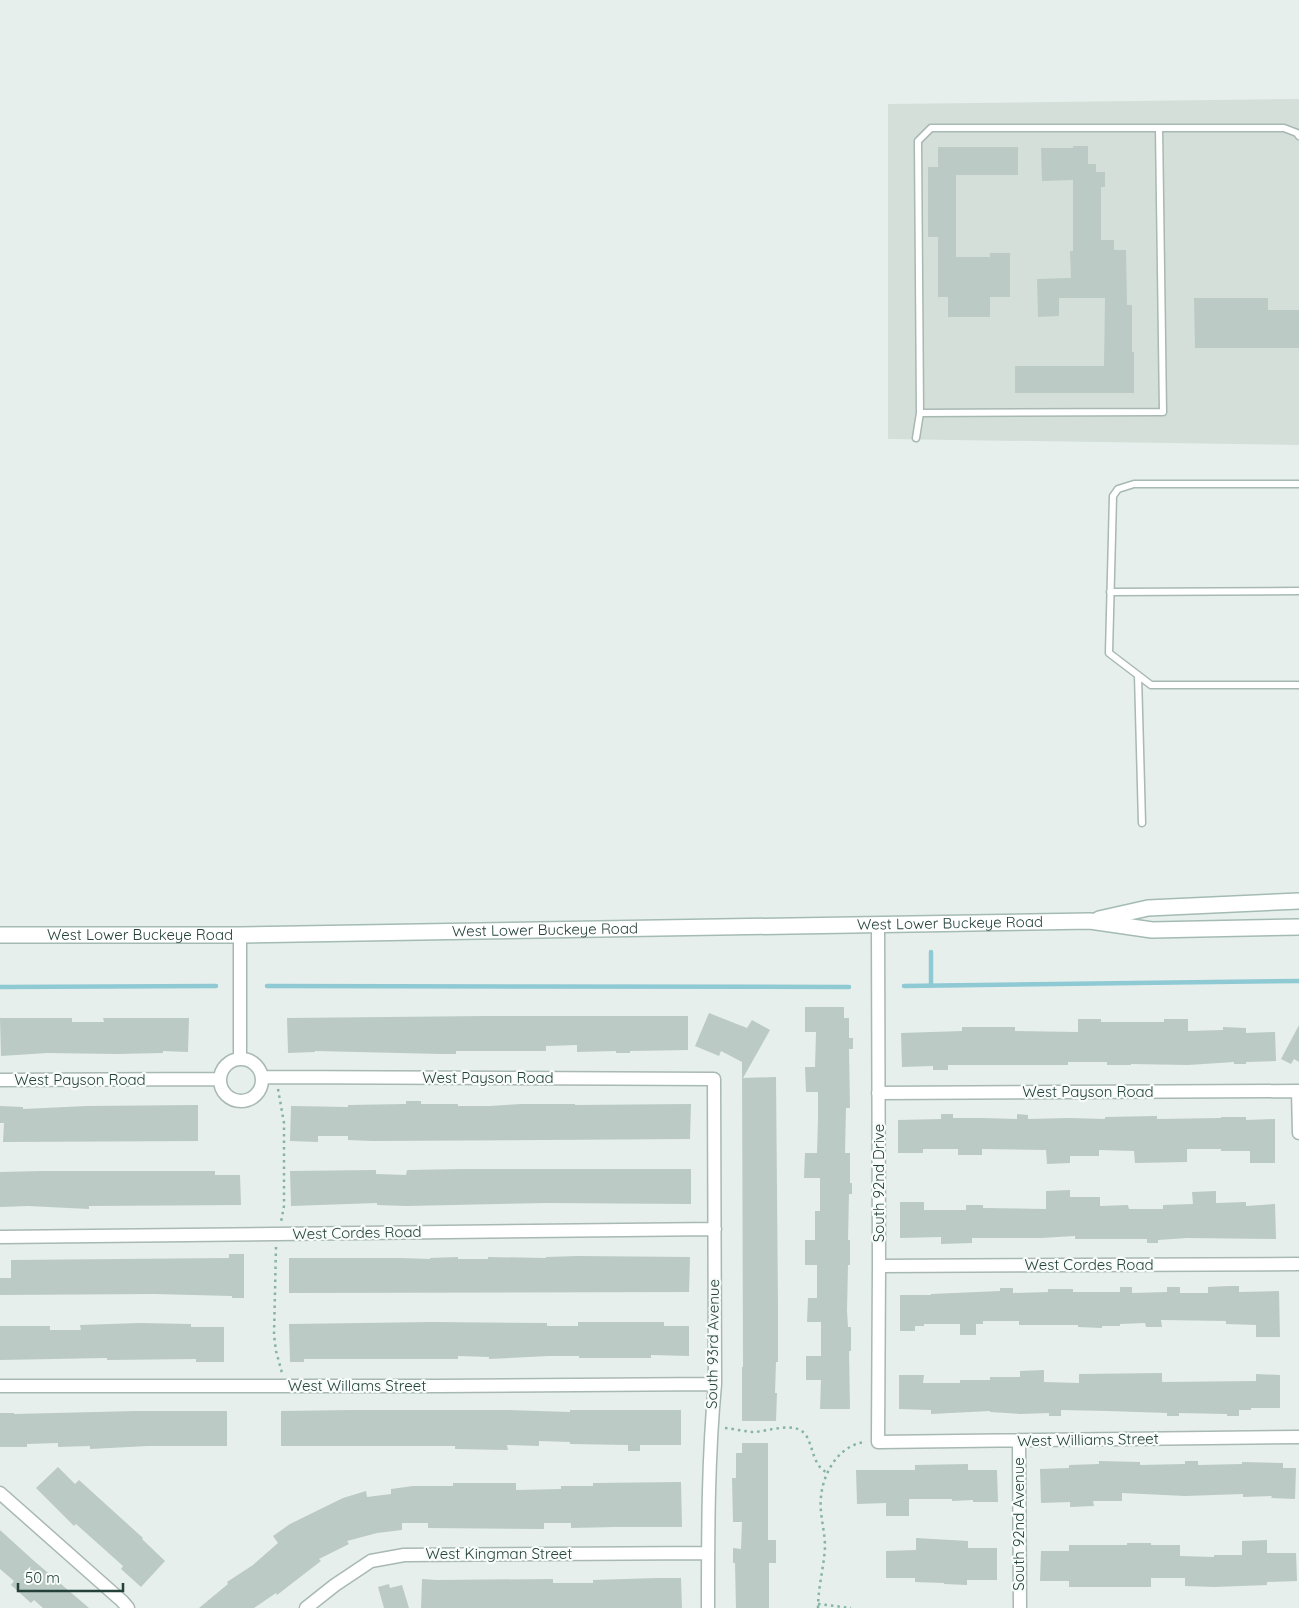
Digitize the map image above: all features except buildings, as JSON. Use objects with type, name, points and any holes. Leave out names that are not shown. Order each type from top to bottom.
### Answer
[{"type":"main road","name":"West Lower Buckeye Road","points":[[1090,921],[1148,908],[1299,901]]},
{"type":"main road","name":"West Lower Buckeye Road","points":[[0,935],[240,935],[1090,921],[1152,930],[1299,927]]},
{"type":"street","name":"South 92nd Drive","points":[[878,924],[878,1442]]},
{"type":"street","points":[[240,935],[240,1059]]},
{"type":"street","points":[[240,1059],[252,1061],[257,1065],[262,1077],[262,1084],[255,1096],[242,1101],[229,1097],[224,1092],[220,1079],[224,1067],[234,1060],[240,1059]]},
{"type":"street","name":"West Payson Road","points":[[262,1077],[714,1079]]},
{"type":"street","name":"West Payson Road","points":[[0,1080],[220,1079]]},
{"type":"street","name":"South 93rd Avenue","points":[[708,1608],[711,1426],[715,1384],[714,1079]]},
{"type":"street","name":"West Payson Road","points":[[878,1093],[1298,1091],[1299,1133]]},
{"type":"street","name":"West Cordes Road","points":[[0,1237],[715,1229]]},
{"type":"street","name":"West Cordes Road","points":[[879,1266],[1299,1264]]},
{"type":"street","name":"West Willams Street","points":[[0,1386],[715,1384]]},
{"type":"street","name":"West Williams Street","points":[[878,1442],[1299,1438]]},
{"type":"street","name":"South 92nd Avenue","points":[[1019,1440],[1020,1608]]},
{"type":"street","points":[[0,1493],[128,1608]]},
{"type":"street","name":"West Kingman Street","points":[[306,1608],[335,1585],[371,1561],[404,1555],[708,1553]]},
{"type":"lane","points":[[916,438],[920,413],[918,141],[931,128],[1284,128],[1297,133],[1299,136]]},
{"type":"lane","points":[[920,413],[1163,412],[1159,128]]},
{"type":"lane","points":[[1299,484],[1134,484],[1118,489],[1112,496],[1109,653],[1151,684],[1299,685]]},
{"type":"lane","points":[[1110,592],[1299,591]]},
{"type":"lane","points":[[1138,675],[1142,824]]},
{"type":"path","points":[[277,1077],[284,1123],[284,1206],[281,1219],[283,1234]]},
{"type":"path","points":[[264,1234],[264,1243],[276,1244],[274,1335],[281,1368],[282,1385]]},
{"type":"path","points":[[711,1426],[753,1432],[796,1428],[807,1436],[816,1462],[819,1467],[828,1473]]},
{"type":"path","points":[[818,1608],[825,1548],[820,1498],[828,1473],[838,1456],[848,1447],[857,1442],[878,1442]]},
{"type":"path","points":[[818,1604],[851,1608]]},
{"type":"shaded area","points":[[1299,99],[1299,445],[888,439],[888,104]]},
{"type":"waterway","points":[[931,952],[931,986]]},
{"type":"waterway","points":[[904,986],[1299,981]]},
{"type":"waterway","points":[[0,987],[216,986]]},
{"type":"waterway","points":[[267,986],[849,987]]}]
